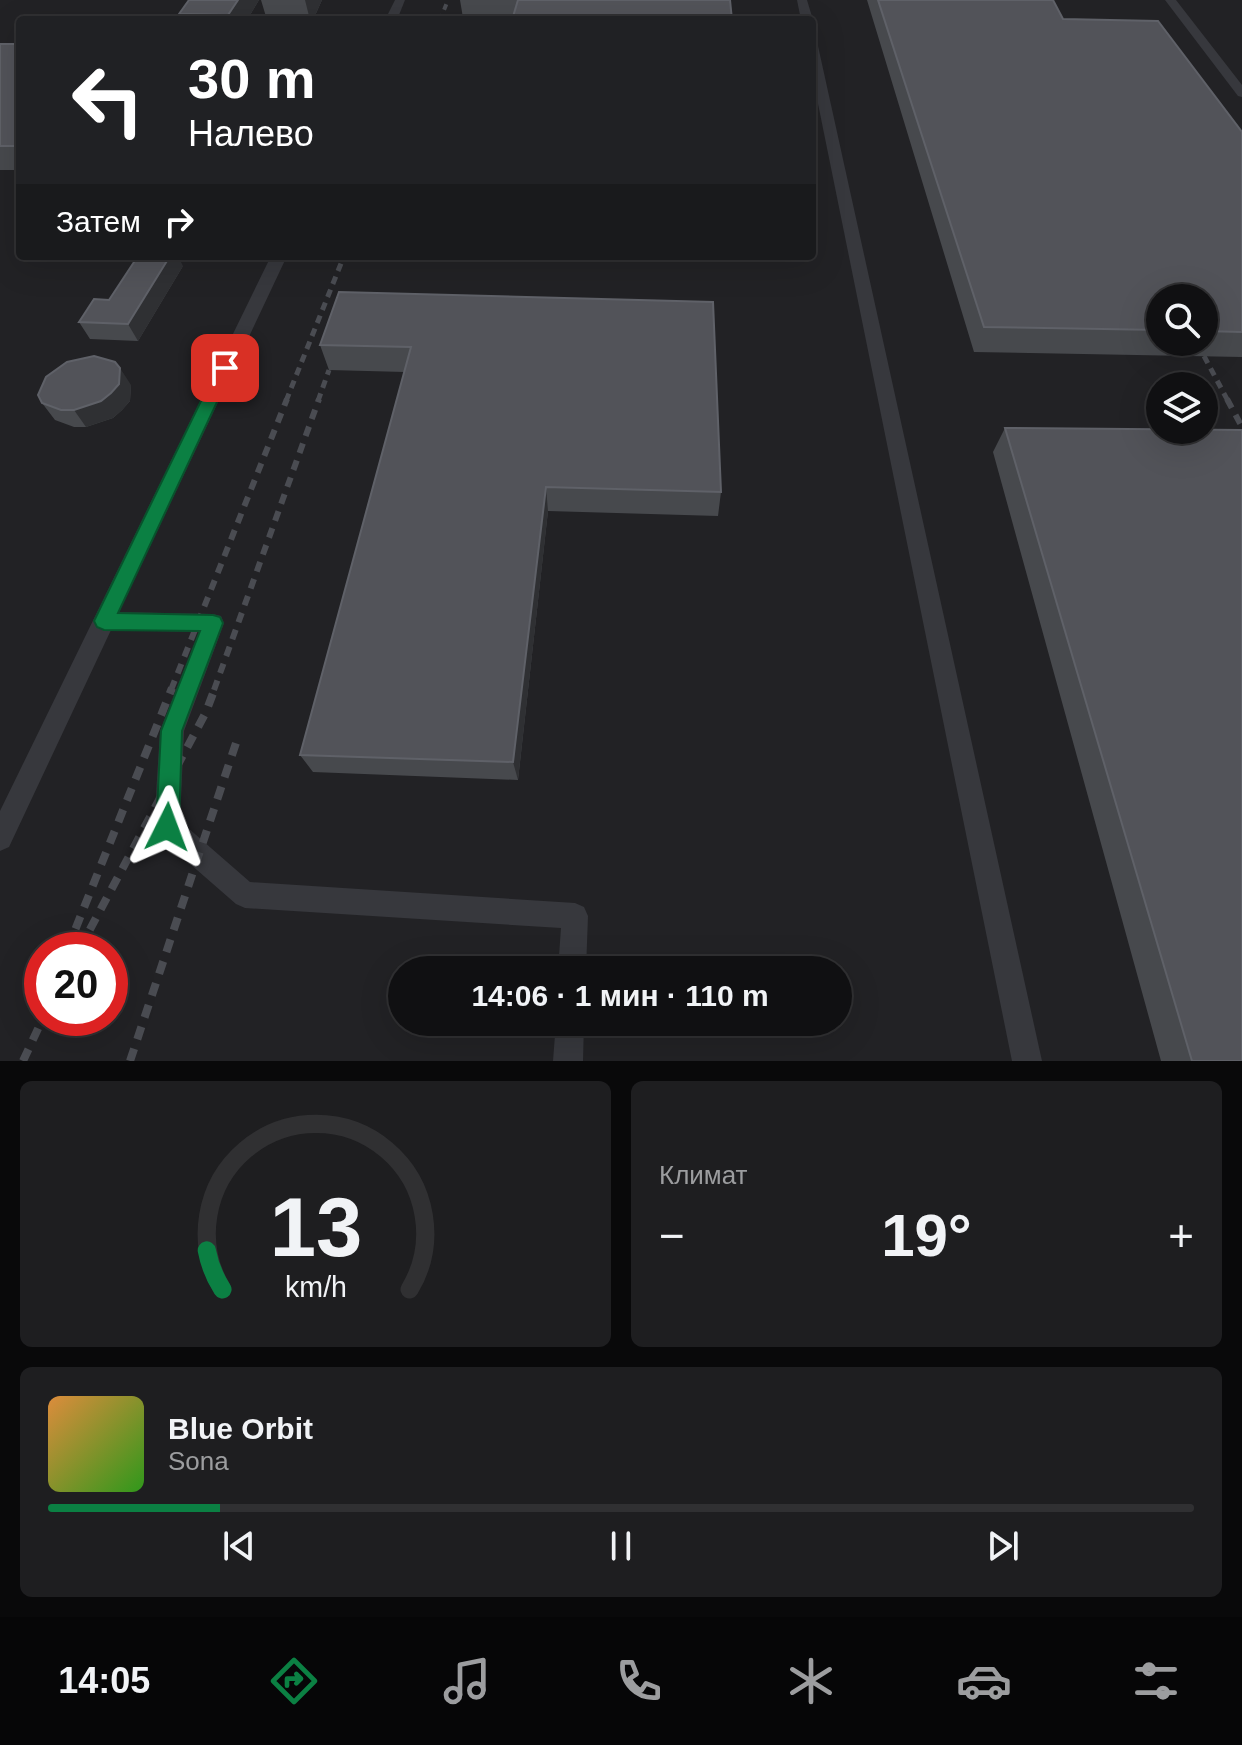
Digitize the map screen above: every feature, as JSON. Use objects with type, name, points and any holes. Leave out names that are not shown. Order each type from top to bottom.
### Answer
[{"type":"lane","points":[[1170,0],[1242,93]]},
{"type":"lane","points":[[816,65],[1027,1061]]},
{"type":"lane","points":[[0,838],[277,260]]},
{"type":"lane","points":[[104,621],[213,623],[172,731],[167,827],[245,895],[575,916],[573,956]]},
{"type":"lane","points":[[568,1061],[569,1036]]},
{"type":"shaded area","points":[[0,0],[1242,0],[1242,1061],[0,1061]]},
{"type":"building","points":[[189,0],[238,0],[228,15],[179,14]]},
{"type":"building","points":[[518,0],[730,0],[732,16],[513,16]]},
{"type":"building","points":[[878,0],[1053,0],[1063,19],[1158,21],[1242,132],[1242,332],[1218,331],[1218,284],[1146,284],[1146,330],[984,327]]},
{"type":"building","points":[[0,44],[16,44],[16,146],[0,146]]},
{"type":"building","points":[[135,260],[168,260],[128,324],[79,322],[94,299],[109,300]]},
{"type":"building","points":[[339,292],[713,302],[721,492],[546,487],[513,762],[300,755],[411,347],[320,345]]},
{"type":"building","points":[[94,356],[115,362],[120,368],[119,384],[111,393],[101,401],[74,410],[61,410],[42,403],[38,395],[46,377],[67,362]]},
{"type":"building","points":[[1005,428],[1146,429],[1146,444],[1218,444],[1218,430],[1242,430],[1242,1061],[1192,1061]]},
{"type":"railway","points":[[442,16],[448,0]]},
{"type":"railway","points":[[286,401],[342,260]]},
{"type":"railway","points":[[1204,356],[1228,401]]},
{"type":"railway","points":[[318,401],[329,370]]},
{"type":"railway","points":[[171,690],[287,399]]},
{"type":"railway","points":[[214,690],[319,399]]},
{"type":"railway","points":[[1227,399],[1242,427]]},
{"type":"railway","points":[[74,932],[172,688]]},
{"type":"railway","points":[[89,932],[206,712],[215,688]]},
{"type":"railway","points":[[130,1061],[237,740]]},
{"type":"railway","points":[[23,1061],[35,1036]]},
{"type":"route","points":[[167,827],[172,731],[213,623],[104,621],[225,368]]}]
